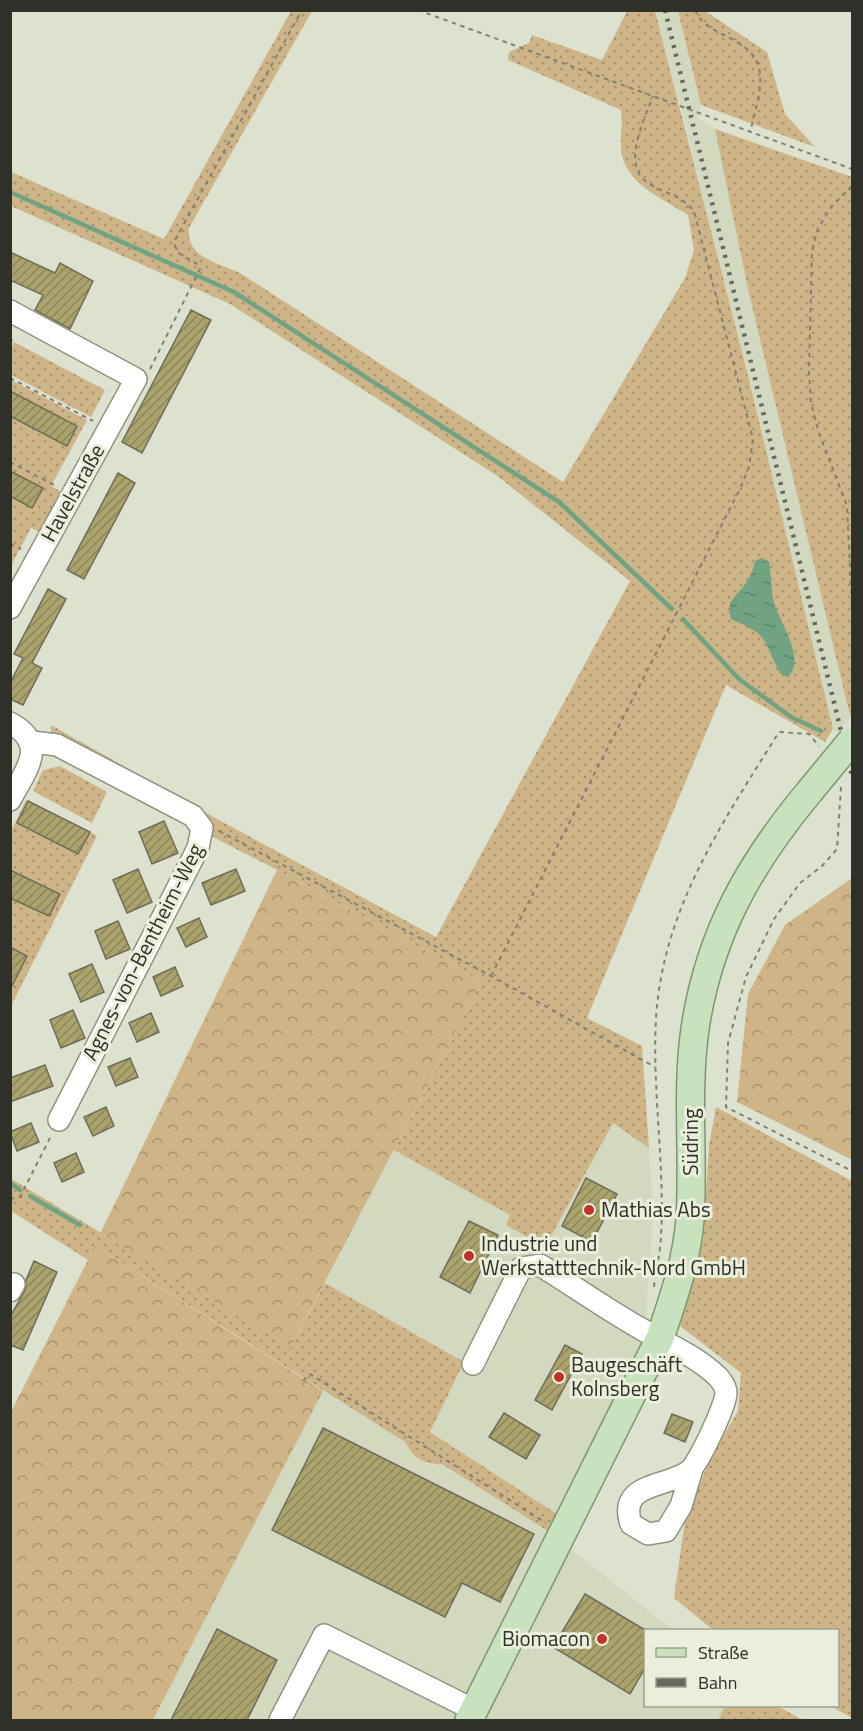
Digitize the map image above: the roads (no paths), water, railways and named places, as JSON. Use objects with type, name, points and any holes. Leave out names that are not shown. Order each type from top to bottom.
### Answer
[{"type":"main road","name":"Südring","points":[[472,1715],[660,1338],[675,1292],[690,1222],[691,1077],[695,1030],[704,982],[720,933],[738,892],[765,848],[852,740]]},
{"type":"street","name":"Havelstraße","points":[[10,310],[136,379],[10,608]]},
{"type":"street","points":[[10,723],[26,731],[32,742],[32,756],[10,800]]},
{"type":"street","name":"Agnes-von-Bentheim-Weg","points":[[32,742],[57,745],[193,816],[202,828],[198,848],[59,1120]]},
{"type":"street","points":[[473,1364],[521,1268],[533,1264],[540,1265],[677,1346],[721,1378],[726,1391],[724,1403],[693,1470]]},
{"type":"street","points":[[280,1720],[324,1635],[472,1715]]},
{"type":"water","points":[[762,558],[769,562],[773,599],[793,650],[793,669],[788,677],[780,673],[764,640],[753,630],[732,620],[730,614],[732,600],[748,580],[755,561]]},
{"type":"waterway","points":[[10,192],[234,292],[559,502],[672,609]]},
{"type":"waterway","points":[[683,619],[739,679],[791,717],[821,731]]},
{"type":"waterway","points":[[10,1183],[20,1190]]},
{"type":"waterway","points":[[30,1196],[80,1225]]},
{"type":"railway","points":[[665,10],[852,776]]},
{"type":"place","name":"Mathias Abs","points":[[589,1210]]},
{"type":"place","name":"Industrie und Werkstatttechnik-Nord GmbH","points":[[469,1256]]},
{"type":"place","name":"Baugeschäft Kolnsberg","points":[[559,1377]]},
{"type":"place","name":"Biomacon","points":[[602,1639]]}]
